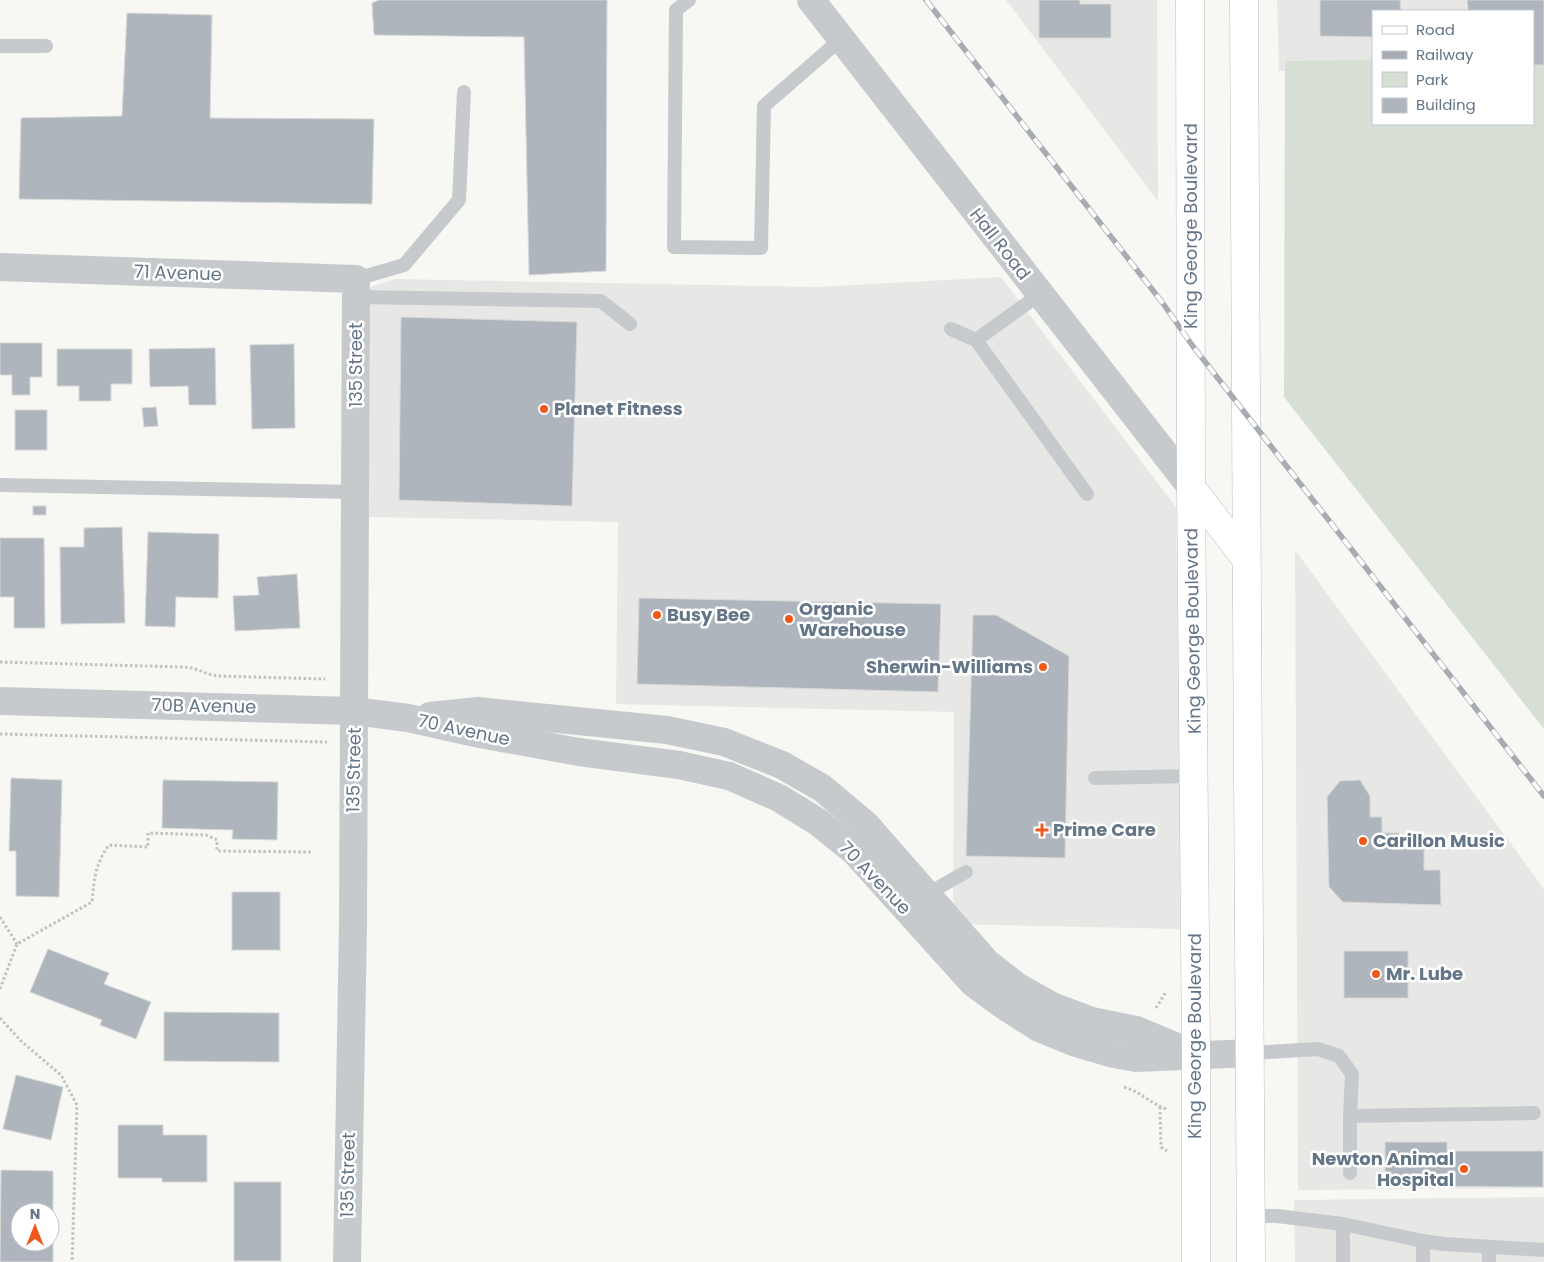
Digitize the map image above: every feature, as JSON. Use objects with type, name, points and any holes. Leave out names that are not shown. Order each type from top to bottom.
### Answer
[{"type":"main road","name":"King George Boulevard","points":[[1190,0],[1196,1262]]},
{"type":"main road","points":[[1244,0],[1251,1262]]},
{"type":"main road","points":[[1191,487],[1246,559]]},
{"type":"street","name":"Hall Road","points":[[810,0],[1191,487]]},
{"type":"street","name":"71 Avenue","points":[[0,267],[356,288]]},
{"type":"street","name":"135 Street","points":[[347,1262],[353,926],[356,288]]},
{"type":"street","name":"70B Avenue","points":[[0,701],[354,711],[408,718]]},
{"type":"street","name":"70 Avenue","points":[[408,718],[478,711],[667,730],[724,742],[782,765],[822,788],[866,825],[986,962],[1018,987],[1052,1006],[1092,1021],[1136,1030],[1196,1055]]},
{"type":"street","name":"70 Avenue","points":[[408,718],[480,734],[579,752],[679,764],[729,776],[779,798],[818,822],[854,852],[973,983],[1039,1028],[1076,1043],[1136,1058],[1250,1053]]},
{"type":"lane","points":[[689,0],[676,10],[674,247],[761,248],[764,106],[841,39]]},
{"type":"lane","points":[[0,46],[46,46]]},
{"type":"lane","points":[[356,288],[404,266],[459,200],[464,92]]},
{"type":"lane","points":[[356,288],[601,300],[630,324]]},
{"type":"lane","points":[[976,340],[1040,294]]},
{"type":"lane","points":[[951,329],[976,340],[1087,494]]},
{"type":"lane","points":[[0,484],[356,492]]},
{"type":"lane","points":[[1095,778],[1194,776]]},
{"type":"lane","points":[[927,894],[966,872]]},
{"type":"lane","points":[[1250,1053],[1318,1049],[1340,1056],[1352,1074],[1350,1173]]},
{"type":"lane","points":[[1350,1116],[1534,1113]]},
{"type":"lane","points":[[1250,1216],[1277,1216],[1343,1224],[1444,1244],[1544,1250]]},
{"type":"lane","points":[[1343,1224],[1343,1262]]},
{"type":"lane","points":[[1423,1241],[1423,1262]]},
{"type":"lane","points":[[1489,1262],[1490,1247]]},
{"type":"path","points":[[0,662],[182,666],[195,668],[207,674],[217,676],[323,679]]},
{"type":"path","points":[[0,734],[320,742]]},
{"type":"path","points":[[0,989],[17,944],[92,902],[94,876],[100,858],[109,845],[148,847],[148,833],[206,835],[217,840],[217,852],[312,852]]},
{"type":"path","points":[[0,918],[17,944]]},
{"type":"path","points":[[0,1018],[22,1042],[61,1075],[77,1105],[72,1262]]},
{"type":"path","points":[[1118,1085],[1136,1091],[1160,1107],[1161,1147]]},
{"type":"shaded area","points":[[1006,0],[1157,0],[1158,201]]},
{"type":"shaded area","points":[[1277,0],[1544,0],[1534,65],[1534,10],[1372,10],[1372,71],[1279,71]]},
{"type":"shaded area","points":[[1001,277],[1176,507],[1182,929],[953,924],[954,712],[616,704],[618,522],[369,517],[364,289],[396,279],[817,287]]},
{"type":"shaded area","points":[[1295,550],[1544,889],[1544,1188],[1298,1190]]},
{"type":"shaded area","points":[[1544,1197],[1544,1262],[1295,1262],[1294,1200]]},
{"type":"green space","points":[[1534,56],[1544,56],[1544,729],[1284,397],[1285,61],[1372,60],[1372,125],[1534,125]]},
{"type":"building","points":[[379,0],[607,0],[606,271],[529,275],[524,37],[374,35],[372,3]]},
{"type":"building","points":[[1039,0],[1080,0],[1080,4],[1111,4],[1111,38],[1039,38]]},
{"type":"building","points":[[1320,0],[1400,0],[1401,10],[1372,10],[1372,37],[1320,36]]},
{"type":"building","points":[[1467,0],[1544,0],[1544,65],[1534,65],[1534,10],[1468,10]]},
{"type":"building","points":[[127,13],[212,15],[210,118],[374,119],[372,204],[19,199],[21,118],[122,116]]},
{"type":"building","points":[[401,317],[577,322],[572,506],[399,500]]},
{"type":"building","points":[[0,343],[42,343],[42,377],[30,377],[30,395],[12,395],[12,375],[0,375]]},
{"type":"building","points":[[294,344],[295,428],[252,429],[250,345]]},
{"type":"building","points":[[215,348],[216,405],[189,405],[188,386],[150,387],[149,349]]},
{"type":"building","points":[[57,349],[132,349],[132,384],[111,384],[111,401],[79,401],[79,386],[57,386]]},
{"type":"building","points":[[156,407],[158,426],[144,427],[142,408]]},
{"type":"building","points":[[15,410],[47,410],[47,450],[15,450]]},
{"type":"building","points":[[33,506],[46,506],[46,515],[33,515]]},
{"type":"building","points":[[122,527],[125,623],[61,624],[60,547],[84,547],[84,528]]},
{"type":"building","points":[[148,532],[219,534],[218,598],[176,597],[175,627],[145,626]]},
{"type":"building","points":[[0,538],[44,538],[45,628],[14,628],[14,597],[0,597]]},
{"type":"building","points":[[297,574],[300,628],[235,631],[233,596],[259,595],[257,577]]},
{"type":"building","points":[[639,598],[941,604],[938,692],[637,684]]},
{"type":"building","points":[[973,615],[996,615],[1069,656],[1065,858],[966,856]]},
{"type":"building","points":[[11,778],[62,780],[59,897],[16,896],[16,851],[9,851]]},
{"type":"building","points":[[163,780],[278,782],[277,840],[232,839],[233,830],[162,828]]},
{"type":"building","name":"Carillon Music","points":[[1360,780],[1370,796],[1370,817],[1382,817],[1382,833],[1399,833],[1399,848],[1424,848],[1424,870],[1440,870],[1441,905],[1343,902],[1329,887],[1327,797],[1340,781]]},
{"type":"building","points":[[232,892],[280,892],[280,950],[232,950]]},
{"type":"building","points":[[48,949],[109,973],[104,984],[151,1002],[136,1039],[100,1025],[102,1020],[30,992]]},
{"type":"building","name":"Mr. Lube","points":[[1344,951],[1408,951],[1408,998],[1344,998]]},
{"type":"building","points":[[164,1012],[279,1013],[279,1062],[164,1061]]},
{"type":"building","points":[[16,1075],[63,1087],[51,1140],[3,1129]]},
{"type":"building","points":[[118,1125],[163,1125],[163,1135],[207,1135],[207,1182],[162,1182],[162,1178],[118,1178]]},
{"type":"building","name":"Newton Animal Hospital","points":[[1385,1142],[1447,1142],[1447,1151],[1543,1151],[1543,1187],[1385,1186]]},
{"type":"building","points":[[1,1170],[53,1171],[53,1202],[10,1202],[10,1252],[53,1252],[53,1262],[0,1262]]},
{"type":"building","points":[[234,1182],[281,1182],[281,1261],[234,1261]]},
{"type":"railway","points":[[926,0],[1544,796]]},
{"type":"place","name":"Planet Fitness","points":[[544,409]]},
{"type":"place","name":"Busy Bee","points":[[657,615]]},
{"type":"place","name":"Organic Warehouse","points":[[789,619]]},
{"type":"place","name":"Sherwin-Williams","points":[[1043,667]]},
{"type":"place","name":"Prime Care","points":[[1042,830]]},
{"type":"place","name":"Carillon Music","points":[[1363,841]]},
{"type":"place","name":"Mr. Lube","points":[[1376,974]]},
{"type":"place","name":"Newton Animal Hospital","points":[[1464,1169]]}]
